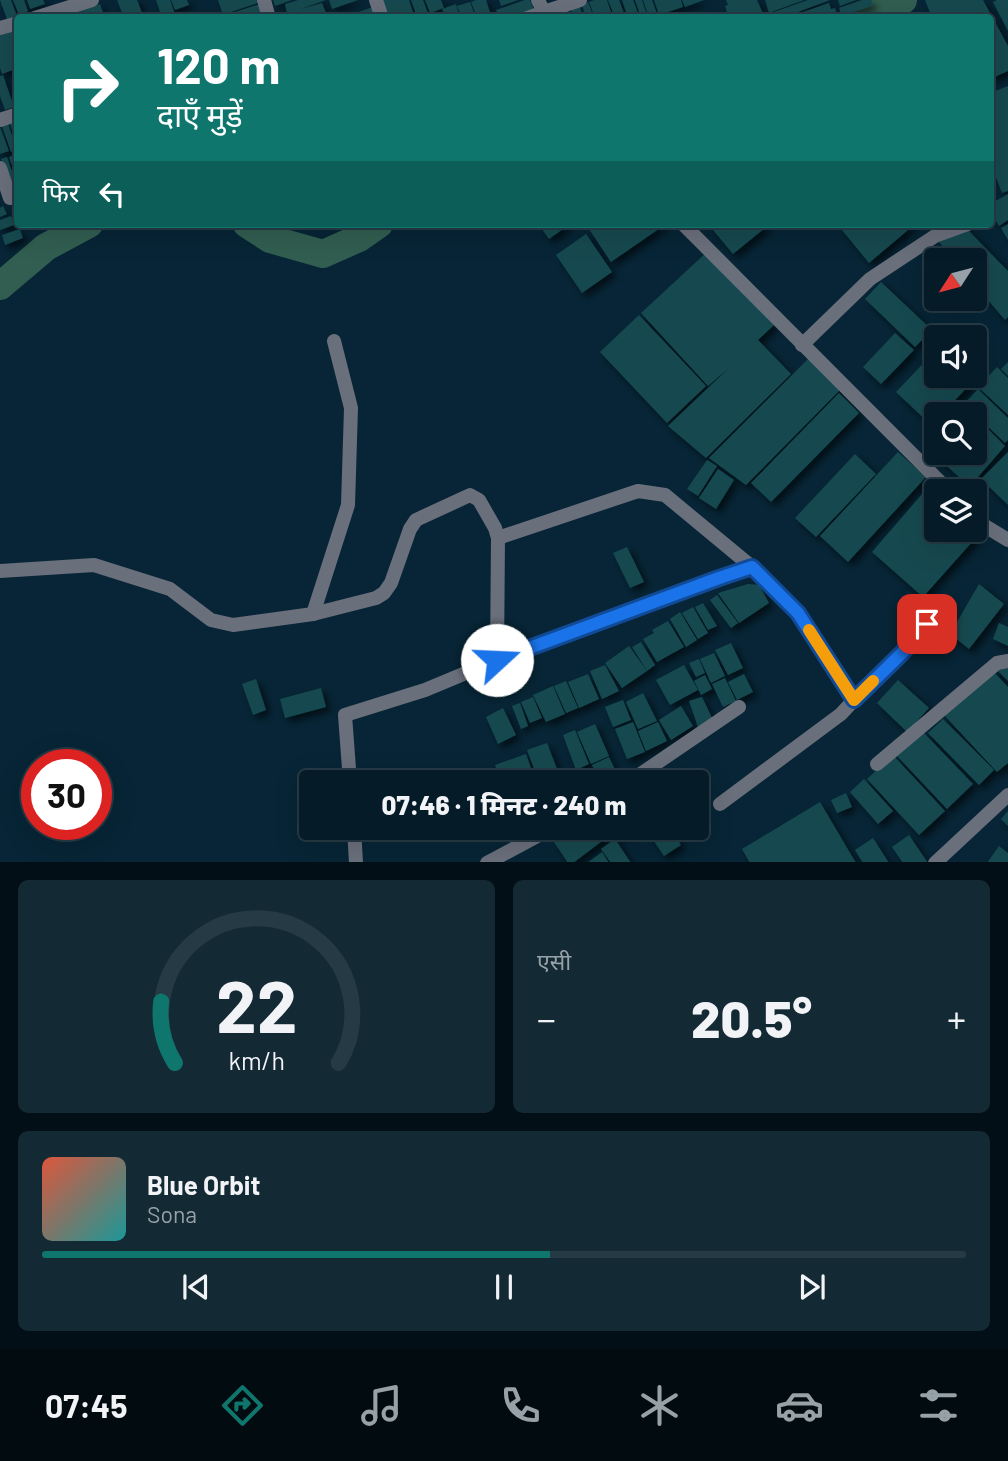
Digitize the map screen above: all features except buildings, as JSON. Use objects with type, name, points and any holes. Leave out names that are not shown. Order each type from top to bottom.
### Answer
[{"type":"street","points":[[48,14],[92,0]]},
{"type":"street","points":[[541,6],[580,0]]},
{"type":"street","points":[[0,168],[9,198]]},
{"type":"street","points":[[687,228],[937,479]]},
{"type":"street","points":[[802,345],[870,279],[935,236],[957,228]]},
{"type":"street","points":[[313,614],[348,505],[351,408],[334,341]]},
{"type":"street","points":[[498,538],[638,491],[665,495],[752,567],[798,613],[854,700]]},
{"type":"street","points":[[0,571],[94,565],[170,589],[211,620],[233,625],[313,614],[376,598],[384,593],[391,583],[410,529],[416,520],[470,495],[479,500],[498,538],[497,660]]},
{"type":"street","points":[[987,527],[1008,540]]},
{"type":"street","points":[[349,770],[345,715],[425,690],[497,660],[752,567]]},
{"type":"street","points":[[720,804],[841,713],[902,653],[927,624]]},
{"type":"street","points":[[877,764],[997,663],[1008,661]]},
{"type":"street","points":[[647,770],[739,707]]},
{"type":"street","points":[[936,862],[1008,795]]},
{"type":"street","points":[[355,840],[356,862]]},
{"type":"street","points":[[489,862],[530,840]]},
{"type":"waterway","points":[[875,14],[903,0]]},
{"type":"waterway","points":[[0,286],[46,247],[82,228]]},
{"type":"waterway","points":[[253,228],[270,239],[323,254],[359,238],[373,228]]},
{"type":"slow traffic","points":[[809,630],[854,700],[873,681]]},
{"type":"route","points":[[497,660],[752,567],[798,613],[854,700],[927,624]]}]
